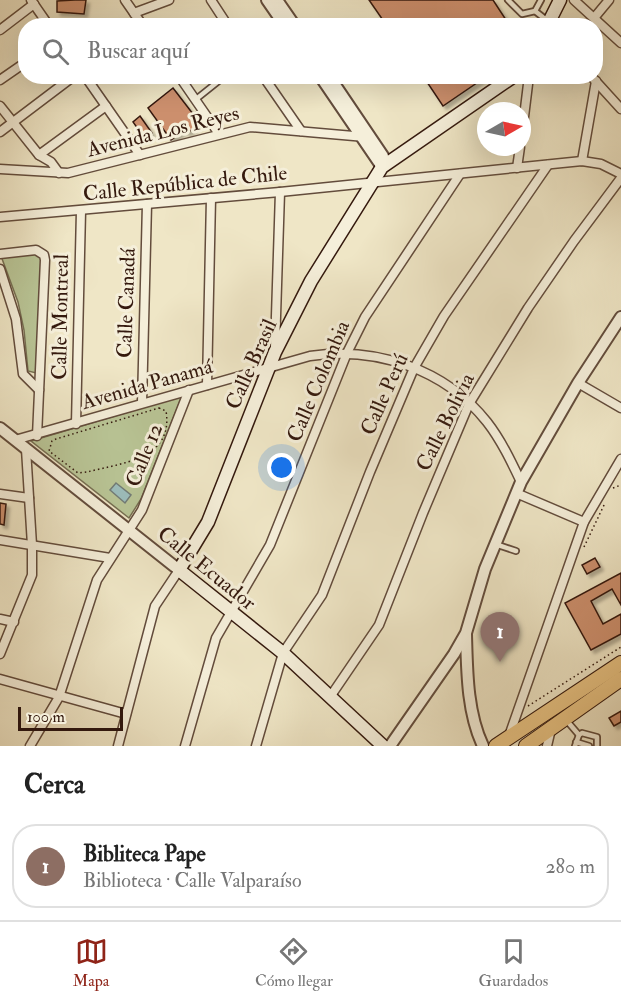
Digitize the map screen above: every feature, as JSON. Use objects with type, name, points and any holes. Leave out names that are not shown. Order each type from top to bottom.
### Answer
[{"type":"highway","points":[[496,746],[621,663]]},
{"type":"highway","points":[[526,746],[621,679]]},
{"type":"main road","points":[[551,18],[560,0]]},
{"type":"main road","points":[[384,164],[502,84]]},
{"type":"main road","name":"Calle Brasil","points":[[179,570],[204,530],[275,352],[311,281],[384,164]]},
{"type":"main road","name":"Calle Ecuador","points":[[179,570],[283,653],[383,746]]},
{"type":"street","points":[[134,13],[169,0]]},
{"type":"street","points":[[211,0],[223,18]]},
{"type":"street","points":[[267,0],[279,18]]},
{"type":"street","points":[[277,0],[289,18]]},
{"type":"street","points":[[574,0],[594,18],[609,0]]},
{"type":"street","points":[[130,1],[137,18]]},
{"type":"street","points":[[0,30],[32,2],[43,18]]},
{"type":"street","points":[[603,26],[621,43]]},
{"type":"street","points":[[0,80],[18,68]]},
{"type":"street","points":[[0,132],[64,84]]},
{"type":"street","points":[[91,84],[140,155]]},
{"type":"street","points":[[184,84],[219,134]]},
{"type":"street","points":[[269,84],[301,131]]},
{"type":"street","points":[[326,84],[366,137]]},
{"type":"street","points":[[335,84],[384,164]]},
{"type":"street","points":[[526,102],[528,84]]},
{"type":"street","points":[[592,84],[582,161],[601,164],[621,174]]},
{"type":"street","points":[[598,84],[621,109]]},
{"type":"street","points":[[0,106],[39,155],[51,162],[59,173]]},
{"type":"street","points":[[39,155],[106,106]]},
{"type":"street","name":"Avenida Los Reyes","points":[[0,169],[59,173],[74,171],[250,127],[366,137]]},
{"type":"street","points":[[517,168],[519,156]]},
{"type":"street","name":"Calle República de Chile","points":[[0,217],[280,192],[582,161]]},
{"type":"street","name":"Calle Perú","points":[[256,746],[283,653],[322,595],[369,472],[414,368],[461,290],[548,165]]},
{"type":"street","name":"Calle Colombia","points":[[185,746],[215,640],[270,545],[347,353],[365,317],[460,174]]},
{"type":"street","name":"Calle Bolivia","points":[[330,697],[384,615],[423,513],[470,404],[528,308],[621,178]]},
{"type":"street","points":[[275,352],[280,192]]},
{"type":"street","points":[[207,385],[211,198]]},
{"type":"street","name":"Calle Canadá","points":[[141,403],[147,204]]},
{"type":"street","name":"Calle Montreal","points":[[76,424],[81,211]]},
{"type":"street","points":[[0,254],[36,250],[44,255],[37,436]]},
{"type":"street","points":[[0,269],[16,319],[23,374],[39,390]]},
{"type":"street","points":[[390,746],[466,633],[485,569],[520,482],[578,383],[621,317]]},
{"type":"street","name":"Avenida Panamá","points":[[15,440],[37,436],[141,403],[310,356],[347,353],[372,355],[414,368],[438,380],[470,404],[498,438],[520,482]]},
{"type":"street","points":[[578,383],[621,408]]},
{"type":"street","name":"Calle 12","points":[[30,746],[59,697],[97,580],[142,510],[189,390]]},
{"type":"street","name":"Calle Ecuador","points":[[0,428],[179,570]]},
{"type":"street","points":[[0,654],[32,575],[26,449]]},
{"type":"street","points":[[509,737],[584,522],[621,459]]},
{"type":"street","points":[[607,482],[621,479]]},
{"type":"street","points":[[0,494],[29,498]]},
{"type":"street","points":[[516,494],[584,522]]},
{"type":"street","points":[[0,540],[110,558]]},
{"type":"street","points":[[118,746],[157,602],[179,570]]},
{"type":"street","points":[[0,619],[14,622]]},
{"type":"street","points":[[466,633],[471,711],[476,733],[483,746]]},
{"type":"street","points":[[0,679],[126,714]]},
{"type":"street","points":[[547,746],[551,727]]},
{"type":"lane","points":[[508,0],[522,14],[535,11],[541,0]]},
{"type":"lane","points":[[535,11],[542,18]]},
{"type":"lane","points":[[195,100],[215,84]]},
{"type":"lane","points":[[495,544],[516,551]]},
{"type":"lane","points":[[564,718],[579,735]]},
{"type":"lane","points":[[579,735],[582,733],[596,736],[599,740],[597,746]]},
{"type":"lane","points":[[579,735],[576,744],[589,746]]},
{"type":"path","points":[[159,408],[166,411],[167,420],[162,438],[154,451],[144,457],[87,472],[78,473],[72,470],[49,451],[50,445],[56,439],[159,408]]},
{"type":"path","points":[[610,492],[614,487],[621,485]]},
{"type":"path","points":[[580,556],[605,502]]},
{"type":"path","points":[[531,696],[528,707],[621,647]]},
{"type":"green space","points":[[38,253],[41,256],[38,370],[36,373],[28,371],[24,330],[18,302],[1,256]]},
{"type":"green space","points":[[182,396],[141,499],[129,518],[31,441]]},
{"type":"water","points":[[116,483],[131,495],[125,503],[110,490]]},
{"type":"building","points":[[86,0],[84,14],[57,12],[57,1]]},
{"type":"building","points":[[369,0],[493,0],[505,18],[381,18]]},
{"type":"building","points":[[428,84],[475,84],[443,106]]},
{"type":"building","points":[[173,88],[193,114],[196,112],[203,122],[187,133],[185,130],[171,140],[148,108]]},
{"type":"building","points":[[140,116],[152,133],[145,139],[133,122]]},
{"type":"building","points":[[0,503],[6,504],[4,525],[0,524]]},
{"type":"building","points":[[595,558],[600,567],[587,574],[582,565]]},
{"type":"building","points":[[621,573],[621,605],[612,589],[591,601],[603,624],[621,614],[621,634],[591,650],[565,603]]},
{"type":"building","points":[[621,711],[621,722],[614,726],[609,718]]},
{"type":"place","name":"Bibliteca Pape","points":[[500,662]]}]
